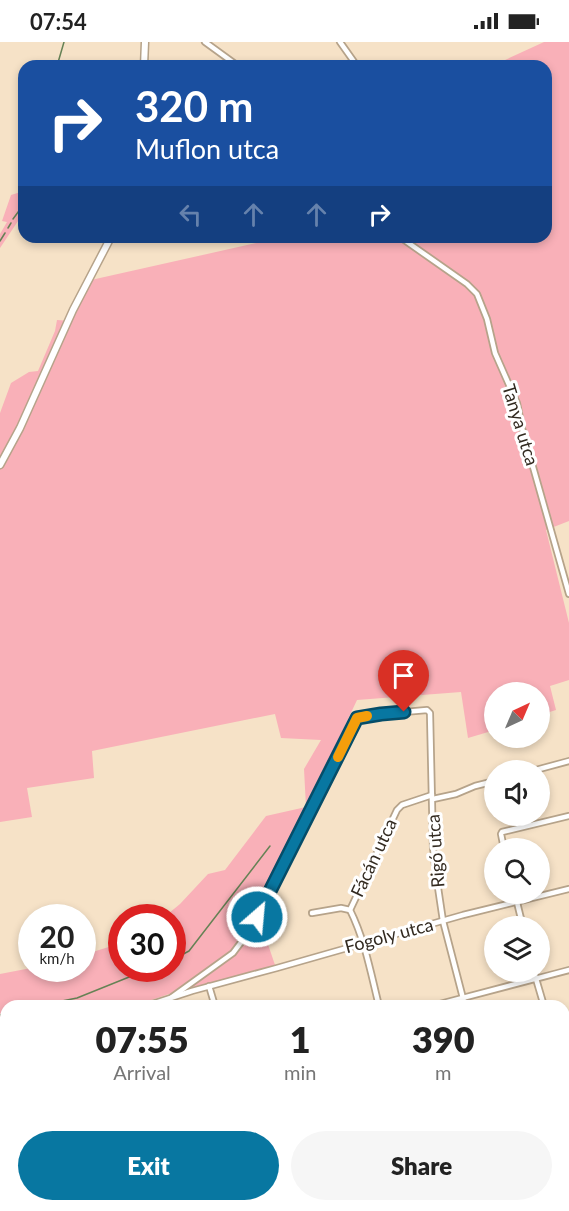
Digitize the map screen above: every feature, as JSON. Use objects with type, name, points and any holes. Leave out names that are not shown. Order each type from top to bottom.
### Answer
[{"type":"street","points":[[144,60],[145,42]]},
{"type":"street","points":[[205,42],[230,60]]},
{"type":"street","points":[[340,42],[353,60]]},
{"type":"street","points":[[0,465],[20,428],[64,328],[108,243]]},
{"type":"street","name":"Tanya utca","points":[[408,243],[477,294],[487,319],[495,353],[517,403],[569,594]]},
{"type":"street","name":"Rigó utca","points":[[172,997],[203,977],[233,953],[245,937],[357,718],[427,710],[430,713],[433,848],[443,921],[463,998]]},
{"type":"street","points":[[550,766],[569,761]]},
{"type":"street","name":"Fácán utca","points":[[377,1000],[358,925],[350,910],[397,810],[402,805],[432,797],[456,794],[484,784]]},
{"type":"street","points":[[502,838],[502,832],[569,816]]},
{"type":"street","name":"Fogoly utca","points":[[550,894],[569,889]]},
{"type":"street","name":"Fogoly utca","points":[[172,997],[509,904]]},
{"type":"street","points":[[312,913],[341,908],[350,910]]},
{"type":"street","points":[[550,975],[569,969]]},
{"type":"street","points":[[455,1000],[524,982]]},
{"type":"street","points":[[537,982],[542,1000]]},
{"type":"street","points":[[209,986],[213,1000]]},
{"type":"street","points":[[163,1000],[172,997]]},
{"type":"shaded area","points":[[544,42],[569,42],[569,521],[546,530],[569,623],[569,680],[550,686],[550,682],[484,682],[484,733],[468,738],[461,692],[357,700],[257,912],[275,965],[152,1000],[0,1000],[0,974],[18,971],[18,982],[96,982],[96,951],[108,947],[108,982],[186,982],[186,904],[180,904],[208,874],[225,870],[266,816],[306,807],[304,769],[321,740],[281,738],[275,714],[92,751],[94,778],[27,788],[32,817],[0,822],[0,413],[11,383],[29,372],[38,371],[55,331],[57,320],[71,321],[91,280],[256,243],[552,243],[552,60],[505,60]]},
{"type":"shaded area","points":[[18,193],[18,221],[0,248],[0,234],[7,222],[2,221],[11,195]]},
{"type":"shaded area","points":[[550,686],[556,710],[550,712]]},
{"type":"waterway","points":[[59,60],[64,42]]},
{"type":"waterway","points":[[13,219],[18,212]]},
{"type":"waterway","points":[[8,228],[11,223]]},
{"type":"waterway","points":[[0,241],[5,233]]},
{"type":"waterway","points":[[186,953],[270,846]]},
{"type":"waterway","points":[[67,1000],[117,982]]},
{"type":"slow traffic","points":[[338,757],[357,718],[367,716]]},
{"type":"route","points":[[257,917],[357,718],[404,712]]}]
